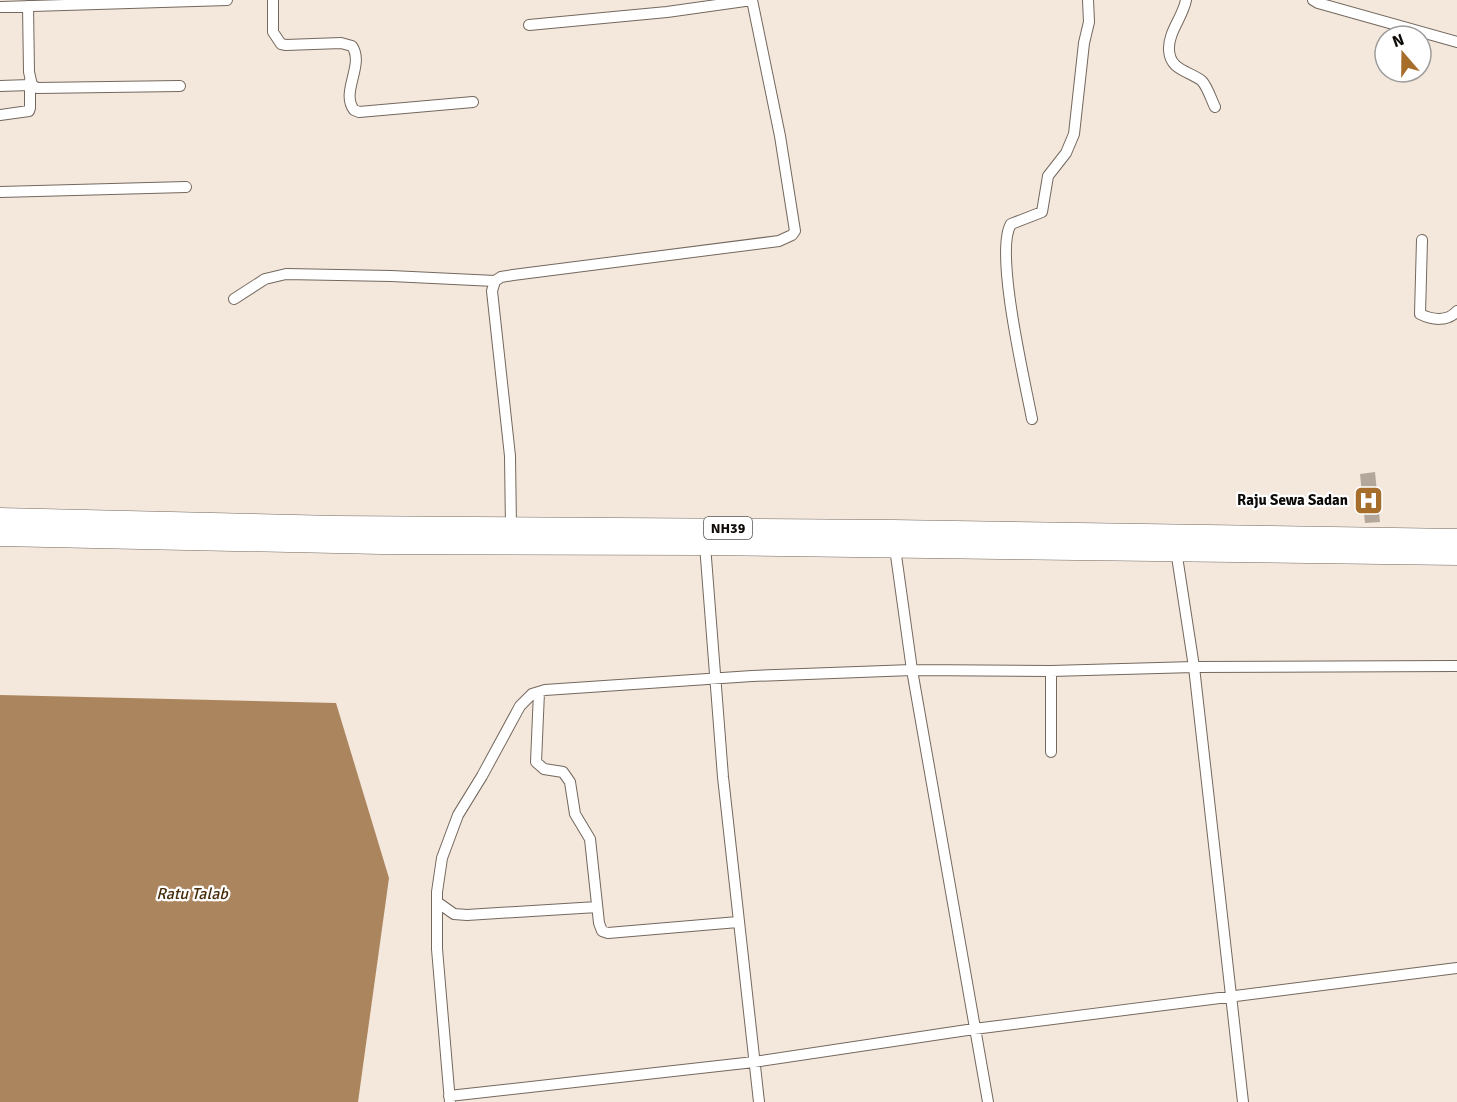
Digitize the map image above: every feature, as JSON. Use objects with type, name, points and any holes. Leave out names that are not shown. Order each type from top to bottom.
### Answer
[{"type":"highway","name":"NH39","points":[[0,518],[336,526],[893,530],[1457,539]]},
{"type":"highway","name":"NH39","points":[[0,536],[381,544],[705,545],[1457,555]]},
{"type":"street","points":[[2,4],[28,6],[227,0]]},
{"type":"street","points":[[273,0],[273,32],[281,44],[341,43],[352,46],[356,57],[349,101],[354,110],[359,112],[473,102]]},
{"type":"street","points":[[234,299],[265,279],[286,274],[495,281],[501,277],[513,275],[779,241],[792,235],[795,231],[795,223],[752,0],[667,12],[529,25]]},
{"type":"street","points":[[1032,418],[1010,303],[1007,234],[1011,224],[1042,212],[1048,176],[1072,143],[1084,44],[1089,22],[1088,0]]},
{"type":"street","points":[[1186,0],[1184,10],[1172,35],[1169,50],[1181,71],[1201,81],[1215,107]]},
{"type":"street","points":[[1313,0],[1457,42]]},
{"type":"street","points":[[0,116],[28,111],[30,108],[28,6]]},
{"type":"street","points":[[0,86],[30,83],[44,89],[180,86]]},
{"type":"street","points":[[0,192],[186,187]]},
{"type":"street","points":[[1422,240],[1420,314],[1445,319],[1457,311]]},
{"type":"street","points":[[495,281],[492,291],[510,456],[511,528]]},
{"type":"street","points":[[705,545],[723,777],[759,1102]]},
{"type":"street","points":[[896,548],[912,670],[988,1102]]},
{"type":"street","points":[[1176,550],[1194,667],[1243,1102]]},
{"type":"street","points":[[1457,666],[1194,667],[1051,671],[912,670],[752,676],[539,692],[532,694],[520,706],[458,815],[442,858],[437,902],[437,949],[449,1099],[754,1062],[974,1029],[1457,968]]},
{"type":"street","points":[[1051,671],[1051,752]]},
{"type":"street","points":[[539,692],[536,762],[544,769],[563,772],[570,782],[573,807],[590,838],[600,928],[608,933],[738,922]]},
{"type":"street","points":[[437,902],[454,914],[467,915],[597,908]]},
{"type":"water","name":"Ratu Talab","points":[[0,695],[336,703],[389,878],[358,1102],[0,1102]]},
{"type":"building","points":[[1375,472],[1380,522],[1365,523],[1360,474]]},
{"type":"place","name":"Raju Sewa Sadan","points":[[1369,500]]}]
